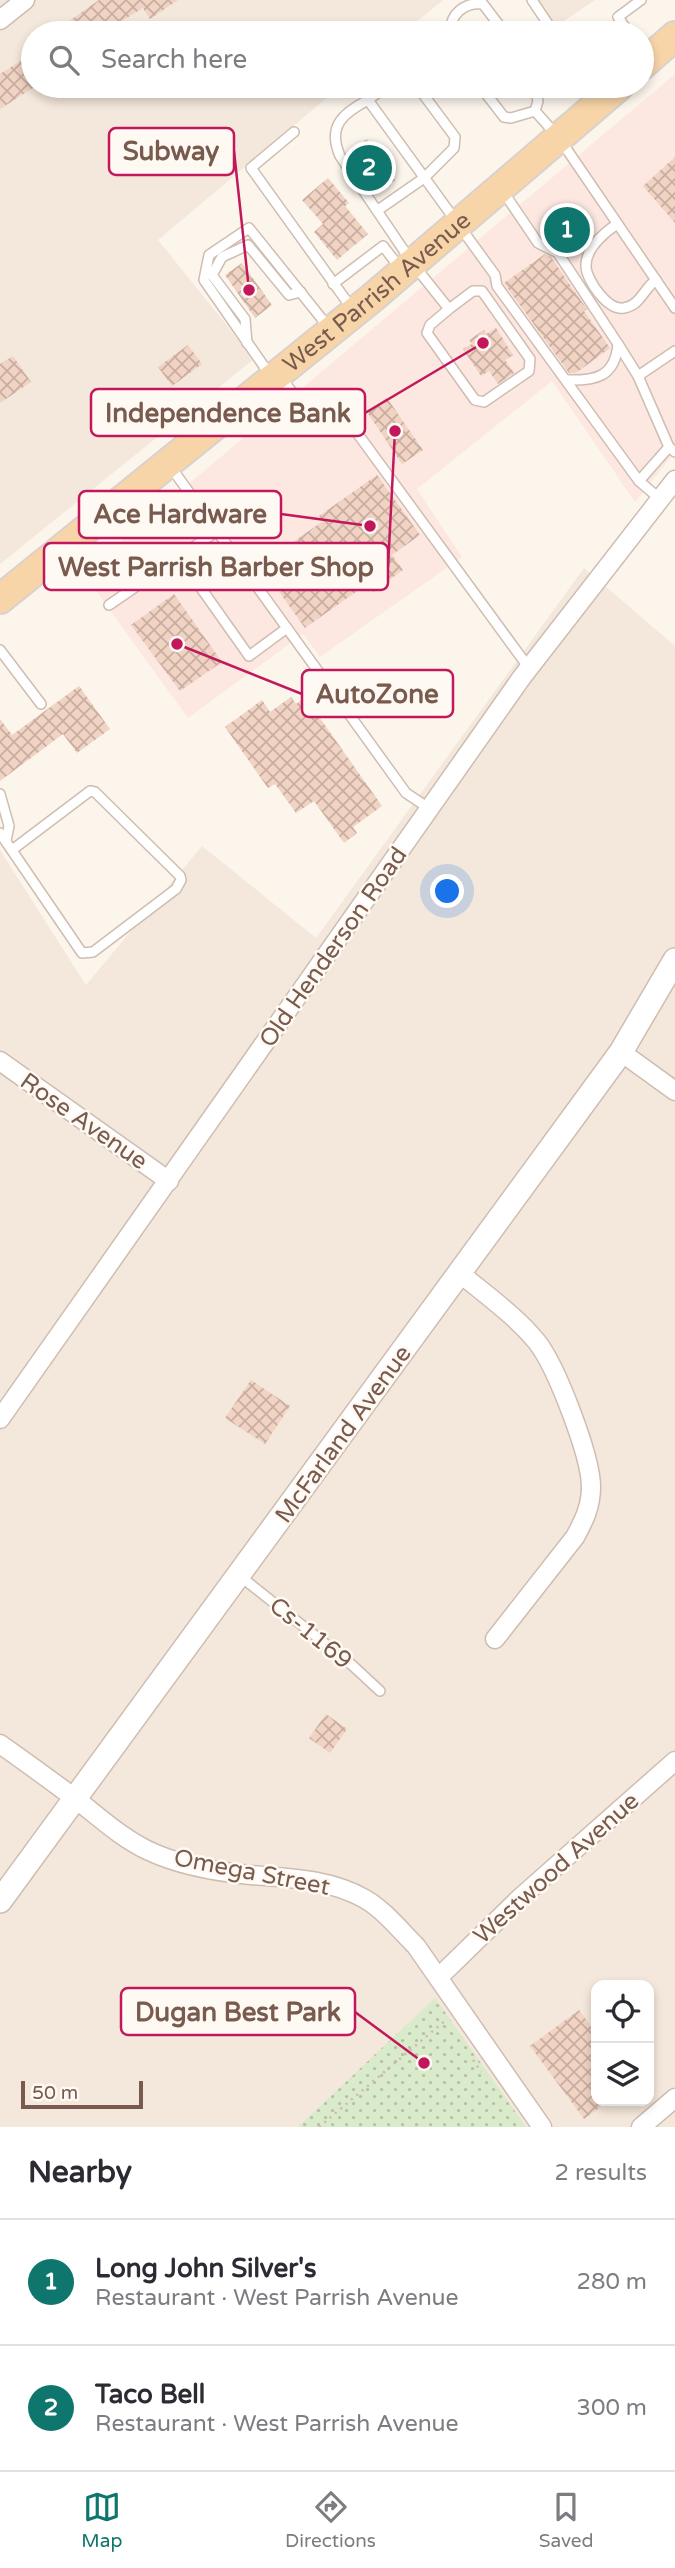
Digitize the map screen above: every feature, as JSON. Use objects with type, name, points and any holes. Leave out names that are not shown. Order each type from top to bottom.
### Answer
[{"type":"main road","points":[[654,52],[675,36]]},
{"type":"main road","name":"West Parrish Avenue","points":[[0,599],[408,268],[559,138],[601,98]]},
{"type":"street","points":[[0,20],[25,0]]},
{"type":"street","name":"Old Henderson Road","points":[[2,1414],[529,668],[675,480]]},
{"type":"street","name":"McFarland Avenue","points":[[0,1901],[621,1052],[675,960]]},
{"type":"street","points":[[621,1052],[675,1091]]},
{"type":"street","name":"Rose Avenue","points":[[0,1061],[169,1181]]},
{"type":"street","points":[[461,1274],[525,1328],[548,1358],[579,1435],[591,1485],[590,1503],[575,1538],[495,1639]]},
{"type":"street","name":"Omega Street","points":[[0,1744],[75,1798],[95,1816],[146,1850],[181,1862],[249,1875],[309,1880],[365,1899],[416,1946],[542,2127]]},
{"type":"street","name":"Westwood Avenue","points":[[439,1977],[521,1897],[675,1761]]},
{"type":"street","points":[[641,2127],[675,2098]]},
{"type":"lane","points":[[533,0],[546,21]]},
{"type":"lane","points":[[620,21],[618,18],[641,0]]},
{"type":"lane","points":[[452,21],[464,6],[474,3],[483,4],[496,21]]},
{"type":"lane","points":[[371,98],[339,121],[334,142],[340,156],[378,210],[408,268]]},
{"type":"lane","points":[[378,210],[424,178],[454,148],[454,137],[426,98]]},
{"type":"lane","points":[[489,98],[504,117],[511,118],[535,111]]},
{"type":"lane","points":[[535,111],[538,98]]},
{"type":"lane","points":[[368,100],[495,275],[497,286],[639,481],[660,499]]},
{"type":"lane","points":[[535,111],[559,138],[675,308]]},
{"type":"lane","points":[[294,132],[251,168],[355,312]]},
{"type":"lane","points":[[502,188],[538,243],[558,253],[638,376],[672,449],[639,481]]},
{"type":"lane","points":[[617,224],[602,234],[592,249],[586,264],[588,276],[607,303],[616,308],[626,308],[636,302],[645,295],[648,285],[656,280]]},
{"type":"lane","points":[[321,431],[247,344],[204,280],[209,256],[249,228],[331,330]]},
{"type":"lane","points":[[247,344],[245,319],[212,275],[222,257],[248,245],[289,295],[301,292]]},
{"type":"lane","points":[[333,284],[383,246],[449,309]]},
{"type":"lane","points":[[473,291],[482,291],[530,359],[529,371],[484,402],[475,400],[427,333],[430,325],[449,309],[473,291]]},
{"type":"lane","points":[[566,380],[587,382],[602,375],[613,363],[618,344]]},
{"type":"lane","points":[[638,376],[675,351]]},
{"type":"lane","points":[[344,415],[529,668]]},
{"type":"lane","points":[[169,464],[406,793],[430,809]]},
{"type":"lane","points":[[109,605],[252,506]]},
{"type":"lane","points":[[179,557],[249,656],[287,628]]},
{"type":"lane","points":[[0,650],[41,704]]},
{"type":"lane","points":[[0,794],[9,826],[3,837],[82,953],[93,953],[176,889],[181,880],[95,792],[90,791],[12,850]]},
{"type":"lane","name":"Cs-1169","points":[[240,1576],[352,1665],[380,1691]]},
{"type":"path","points":[[318,2127],[447,2019]]},
{"type":"shaded area","points":[[0,0],[443,0],[418,21],[21,21],[21,98],[327,98],[158,240],[254,359],[0,564]]},
{"type":"shaded area","points":[[529,0],[595,0],[564,21],[543,21]]},
{"type":"shaded area","points":[[675,74],[675,452],[635,502],[552,381],[417,489],[462,557],[320,657],[303,634],[188,718],[83,573],[647,98],[654,98],[654,92]]},
{"type":"shaded area","points":[[584,568],[675,646],[675,2127],[0,2127],[0,850],[86,985],[202,846],[316,938]]},
{"type":"green space","points":[[435,1998],[526,2127],[298,2127]]},
{"type":"building","points":[[99,0],[178,0],[150,19],[143,8],[122,21],[69,21]]},
{"type":"building","points":[[21,61],[21,96],[0,109],[0,74]]},
{"type":"building","points":[[367,139],[395,180],[374,194],[347,153]]},
{"type":"building","points":[[675,157],[675,223],[643,186]]},
{"type":"building","points":[[328,178],[349,203],[345,206],[368,234],[337,260],[314,232],[323,224],[302,200]]},
{"type":"building","points":[[566,205],[590,239],[581,255],[575,248],[567,253],[544,221]]},
{"type":"building","points":[[545,254],[551,257],[587,309],[584,311],[610,348],[576,373],[569,373],[504,283]]},
{"type":"building","points":[[242,263],[272,305],[255,318],[225,275]]},
{"type":"building","points":[[496,328],[513,355],[505,360],[514,373],[498,384],[489,371],[481,376],[463,349],[472,344],[469,340],[484,330],[486,334]]},
{"type":"building","points":[[188,345],[202,364],[172,386],[158,367]]},
{"type":"building","points":[[13,356],[31,382],[0,403],[0,364]]},
{"type":"building","points":[[387,398],[423,450],[402,464],[367,412]]},
{"type":"building","points":[[377,475],[420,535],[392,555],[403,570],[373,592],[367,584],[305,628],[260,565],[323,521],[319,516]]},
{"type":"building","points":[[174,594],[222,662],[180,691],[131,625]]},
{"type":"building","points":[[79,686],[110,729],[77,753],[63,734],[0,781],[0,719],[12,735]]},
{"type":"building","points":[[291,697],[296,704],[305,697],[382,806],[353,827],[357,833],[344,843],[314,801],[296,813],[275,784],[268,788],[225,727],[262,700],[270,712]]},
{"type":"building","points":[[251,1380],[290,1406],[265,1444],[225,1418]]},
{"type":"building","points":[[326,1714],[347,1729],[330,1753],[309,1738]]},
{"type":"building","points":[[579,2010],[591,2026],[591,2106],[602,2106],[584,2119],[530,2046]]},
{"type":"place","name":"Taco Bell","points":[[369,168]]},
{"type":"place","name":"Long John Silver's","points":[[567,230]]},
{"type":"place","name":"Subway","points":[[249,290]]},
{"type":"place","name":"Independence Bank","points":[[483,343]]},
{"type":"place","name":"West Parrish Barber Shop","points":[[395,431]]},
{"type":"place","name":"Ace Hardware","points":[[370,526]]},
{"type":"place","name":"AutoZone","points":[[177,644]]},
{"type":"place","name":"Dugan Best Park","points":[[424,2063]]}]
